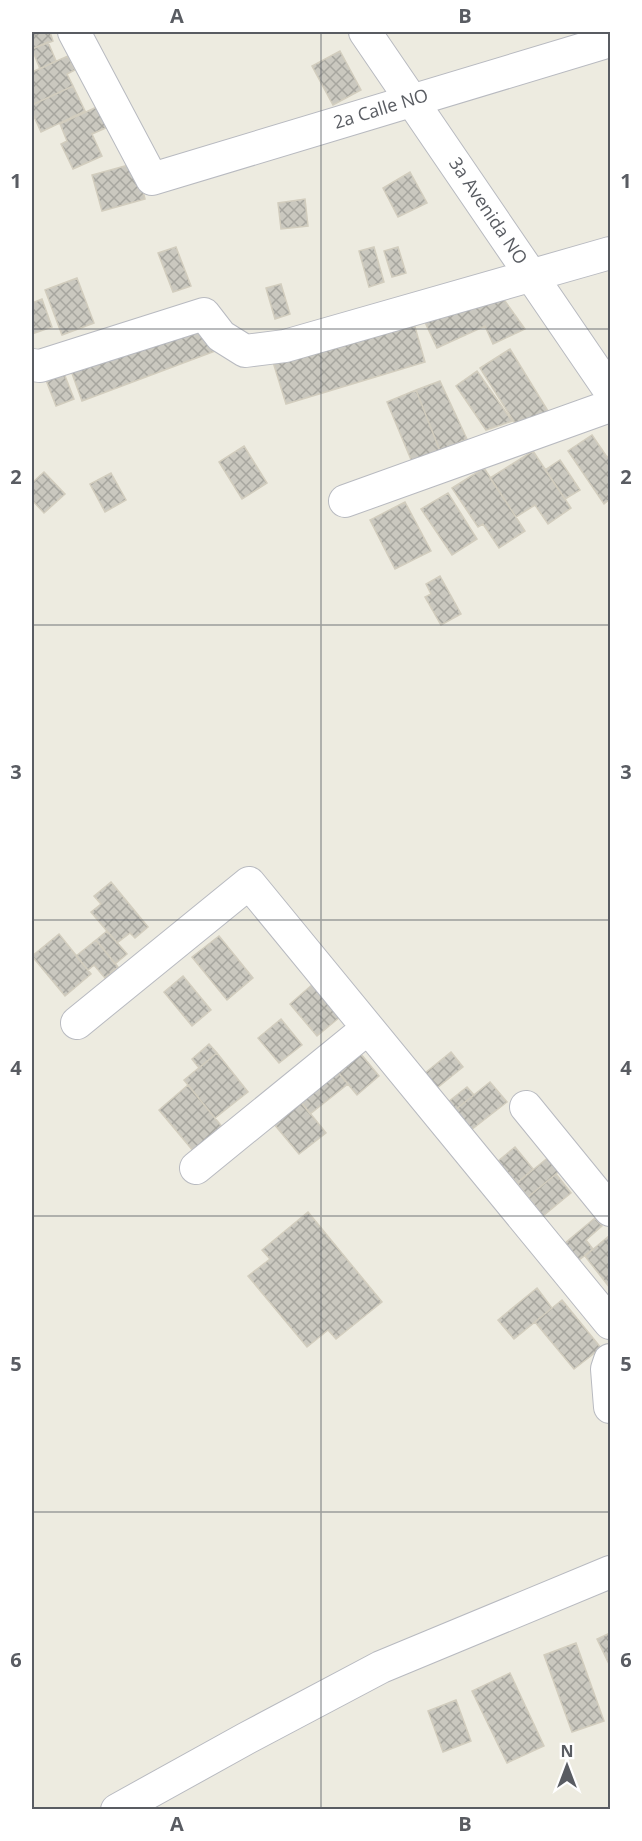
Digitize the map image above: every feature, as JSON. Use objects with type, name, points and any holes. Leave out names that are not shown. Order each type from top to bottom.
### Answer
[{"type":"street","name":"2a Calle NO","points":[[74,32],[152,179],[610,41]]},
{"type":"street","name":"3a Avenida NO","points":[[365,32],[610,391]]},
{"type":"street","points":[[32,365],[40,366],[204,314],[221,336],[245,351],[285,346],[610,253]]},
{"type":"street","points":[[345,501],[610,406]]},
{"type":"street","points":[[77,1023],[249,883],[610,1323]]},
{"type":"street","points":[[196,1168],[368,1028]]},
{"type":"street","points":[[526,1107],[610,1210]]},
{"type":"street","points":[[610,1360],[607,1369],[610,1407]]},
{"type":"street","points":[[117,1809],[381,1667],[610,1572]]},
{"type":"building","points":[[32,32],[50,32],[53,41],[32,49]]},
{"type":"building","points":[[48,42],[56,61],[40,69],[32,49]]},
{"type":"building","points":[[340,51],[361,90],[333,105],[312,66]]},
{"type":"building","points":[[68,56],[75,70],[67,74],[73,86],[32,105],[32,72]]},
{"type":"building","points":[[73,86],[85,111],[41,132],[32,112],[32,105]]},
{"type":"building","points":[[101,105],[110,126],[92,134],[102,156],[73,169],[61,144],[67,141],[60,124]]},
{"type":"building","points":[[136,163],[145,199],[102,211],[92,175]]},
{"type":"building","points":[[410,172],[427,203],[398,217],[383,188]]},
{"type":"building","points":[[305,199],[308,226],[281,229],[278,203]]},
{"type":"building","points":[[176,247],[191,286],[173,292],[158,253]]},
{"type":"building","points":[[374,247],[384,282],[369,287],[359,251]]},
{"type":"building","points":[[398,247],[406,273],[392,277],[384,251]]},
{"type":"building","points":[[77,278],[94,323],[62,335],[45,290]]},
{"type":"building","points":[[281,284],[290,314],[275,319],[266,288]]},
{"type":"building","points":[[500,294],[525,329],[493,344],[485,326],[437,348],[423,318]]},
{"type":"building","points":[[42,299],[52,327],[32,334],[32,303]]},
{"type":"building","points":[[202,318],[215,351],[82,401],[70,368]]},
{"type":"building","points":[[413,320],[425,362],[286,404],[273,362]]},
{"type":"building","points":[[510,349],[548,411],[518,428],[480,368]]},
{"type":"building","points":[[62,368],[74,399],[56,406],[44,375]]},
{"type":"building","points":[[477,371],[512,421],[486,430],[456,386]]},
{"type":"building","points":[[440,381],[467,439],[440,451],[416,390]]},
{"type":"building","points":[[416,390],[440,451],[412,462],[387,402]]},
{"type":"building","points":[[592,435],[607,457],[610,455],[610,499],[604,504],[568,451]]},
{"type":"building","points":[[244,446],[267,483],[242,499],[219,462]]},
{"type":"building","points":[[533,451],[571,508],[548,524],[535,505],[516,517],[490,478]]},
{"type":"building","points":[[560,460],[580,490],[565,499],[545,470]]},
{"type":"building","points":[[484,468],[525,531],[499,548],[483,524],[478,527],[452,488]]},
{"type":"building","points":[[44,472],[65,494],[44,513],[32,500],[32,483]]},
{"type":"building","points":[[111,473],[126,500],[105,512],[90,484]]},
{"type":"building","points":[[448,493],[477,539],[452,555],[421,509]]},
{"type":"building","points":[[405,502],[431,551],[395,569],[370,520]]},
{"type":"building","points":[[440,576],[461,614],[441,625],[425,597],[431,594],[426,584]]},
{"type":"building","points":[[111,882],[148,927],[135,938],[130,933],[117,943],[91,912],[101,904],[94,896]]},
{"type":"building","points":[[107,931],[127,954],[115,964],[96,940]]},
{"type":"building","points":[[59,934],[91,974],[65,996],[32,956]]},
{"type":"building","points":[[219,936],[253,978],[227,1000],[192,957]]},
{"type":"building","points":[[96,940],[118,967],[105,978],[94,965],[88,970],[76,956]]},
{"type":"building","points":[[183,976],[211,1010],[192,1026],[164,992]]},
{"type":"building","points":[[313,984],[340,1017],[317,1036],[290,1004]]},
{"type":"building","points":[[281,1019],[302,1045],[279,1063],[258,1038]]},
{"type":"building","points":[[209,1044],[217,1053],[199,1068],[192,1059]]},
{"type":"building","points":[[451,1052],[463,1067],[437,1088],[425,1073]]},
{"type":"building","points":[[217,1053],[248,1092],[215,1118],[184,1080]]},
{"type":"building","points":[[360,1053],[379,1076],[357,1095],[337,1071]]},
{"type":"building","points":[[337,1071],[348,1084],[310,1114],[301,1102]]},
{"type":"building","points":[[490,1082],[507,1102],[471,1130],[455,1110]]},
{"type":"building","points":[[188,1085],[223,1128],[194,1152],[159,1110]]},
{"type":"building","points":[[467,1087],[474,1095],[455,1110],[448,1102]]},
{"type":"building","points":[[301,1102],[326,1133],[299,1154],[274,1124]]},
{"type":"building","points":[[515,1147],[533,1169],[517,1183],[498,1161]]},
{"type":"building","points":[[550,1156],[562,1169],[528,1197],[517,1183]]},
{"type":"building","points":[[556,1174],[571,1193],[543,1216],[528,1197]]},
{"type":"building","points":[[308,1212],[382,1302],[336,1339],[328,1330],[307,1347],[248,1276],[270,1259],[262,1250]]},
{"type":"building","points":[[595,1218],[602,1226],[586,1240],[593,1249],[579,1260],[565,1243]]},
{"type":"building","points":[[610,1235],[610,1288],[585,1256]]},
{"type":"building","points":[[537,1288],[552,1308],[514,1339],[498,1320]]},
{"type":"building","points":[[562,1300],[601,1348],[574,1369],[535,1322]]},
{"type":"building","points":[[610,1633],[610,1664],[609,1664],[597,1639]]},
{"type":"building","points":[[576,1643],[604,1721],[572,1732],[544,1655]]},
{"type":"building","points":[[510,1673],[544,1746],[507,1763],[472,1691]]},
{"type":"building","points":[[456,1700],[471,1741],[443,1752],[428,1711]]}]
